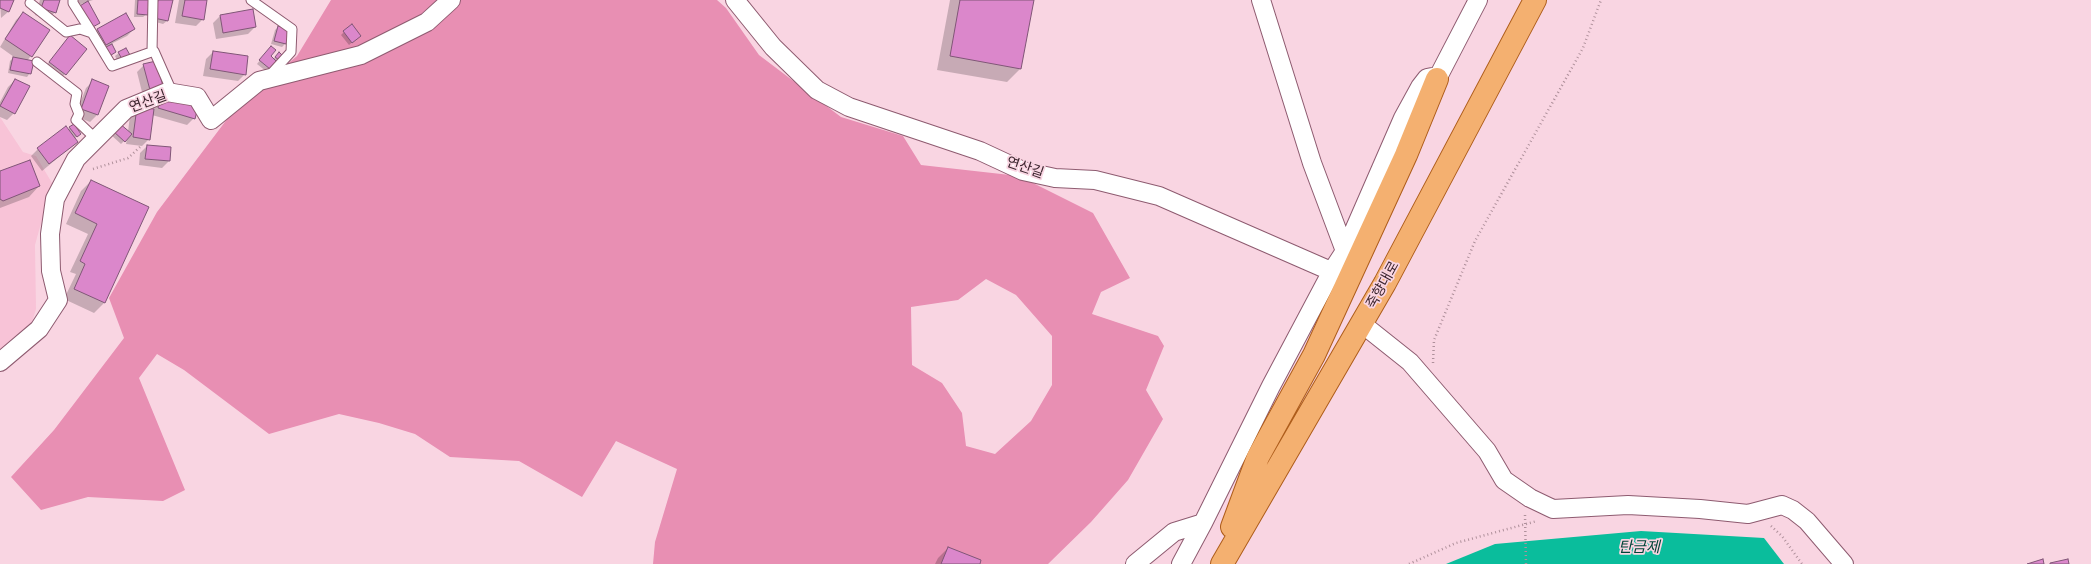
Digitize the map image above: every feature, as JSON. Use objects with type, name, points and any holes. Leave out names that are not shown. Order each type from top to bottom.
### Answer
[{"type":"main road","name":"죽향대로","points":[[1222,564],[1385,283],[1534,0]]},
{"type":"main road","points":[[1218,564],[1258,457],[1314,355],[1341,275],[1406,155],[1437,79]]},
{"type":"street","name":"연산길","points":[[0,362],[39,329],[58,300],[51,271],[50,234],[55,199],[76,159],[126,109],[167,92],[197,97],[211,120],[259,81],[361,55],[427,22],[451,0]]},
{"type":"street","name":"연산길","points":[[735,0],[773,47],[817,90],[849,107],[980,151],[1023,171],[1055,178],[1095,180],[1160,196],[1341,275]]},
{"type":"street","points":[[1261,0],[1312,163],[1345,251]]},
{"type":"street","points":[[1181,564],[1271,386],[1341,275],[1345,251],[1403,118],[1420,87],[1427,78],[1432,77],[1437,79],[1478,0]]},
{"type":"street","points":[[1361,323],[1410,362],[1487,451],[1504,480],[1530,498],[1553,509],[1628,505],[1700,509],[1748,514],[1782,505],[1793,510],[1807,522],[1844,564]]},
{"type":"street","points":[[1135,564],[1174,532],[1203,523]]},
{"type":"lane","points":[[73,0],[73,3],[112,66],[152,52]]},
{"type":"lane","points":[[152,52],[153,0]]},
{"type":"lane","points":[[251,0],[292,29],[291,52],[266,79]]},
{"type":"lane","points":[[30,2],[66,32],[80,29],[92,33]]},
{"type":"lane","points":[[152,52],[154,51],[173,94]]},
{"type":"lane","points":[[37,62],[77,93],[75,104],[79,114],[76,120],[96,139]]},
{"type":"path","points":[[1433,389],[1434,340],[1475,240],[1583,48],[1601,0]]},
{"type":"path","points":[[73,165],[88,170],[113,164],[128,158],[140,147]]},
{"type":"path","points":[[1409,564],[1456,543],[1541,520]]},
{"type":"path","points":[[1526,523],[1526,564]]},
{"type":"shaded area","points":[[331,0],[717,0],[726,8],[759,55],[841,117],[903,136],[921,165],[1019,176],[1093,213],[1130,278],[1101,292],[1092,314],[1158,336],[1164,346],[1146,390],[1163,419],[1128,480],[1091,522],[1048,564],[653,564],[655,542],[677,469],[616,441],[582,497],[519,461],[450,457],[415,434],[379,423],[339,414],[269,434],[184,370],[157,354],[139,378],[185,490],[163,501],[88,497],[41,510],[11,477],[54,430],[124,338],[109,298],[157,212],[240,102],[297,56]],"holes":[[[986,279],[1016,295],[1052,336],[1052,385],[1031,421],[995,454],[966,446],[962,413],[942,383],[912,365],[911,307],[958,300]]]},
{"type":"shaded area","points":[[0,117],[23,152],[36,156],[52,183],[35,245],[36,309],[30,329],[0,355]]},
{"type":"water","name":"탄금제","points":[[1641,531],[1764,538],[1784,564],[1446,564],[1495,544]]},
{"type":"building","points":[[0,0],[14,0],[9,12],[0,8]]},
{"type":"building","points":[[44,0],[60,0],[56,13],[41,8]]},
{"type":"building","points":[[138,0],[149,0],[148,15],[137,14]]},
{"type":"building","points":[[158,0],[173,0],[168,21],[154,18]]},
{"type":"building","points":[[185,0],[207,0],[204,20],[182,16]]},
{"type":"building","points":[[960,0],[1034,0],[1021,69],[950,56]]},
{"type":"building","points":[[88,1],[100,23],[91,28],[78,7]]},
{"type":"building","points":[[253,9],[256,27],[223,33],[220,15]]},
{"type":"building","points":[[23,12],[50,30],[32,57],[5,39]]},
{"type":"building","points":[[126,13],[135,29],[106,45],[97,29]]},
{"type":"building","points":[[352,24],[361,36],[352,43],[343,31]]},
{"type":"building","points":[[278,26],[290,29],[286,44],[274,41]]},
{"type":"building","points":[[70,35],[87,49],[66,75],[49,62]]},
{"type":"building","points":[[112,44],[116,52],[108,57],[104,48]]},
{"type":"building","points":[[271,46],[276,50],[271,56],[277,62],[270,69],[259,60]]},
{"type":"building","points":[[126,48],[130,55],[122,59],[118,52]]},
{"type":"building","points":[[213,51],[248,56],[246,75],[210,69]]},
{"type":"building","points":[[279,52],[283,56],[279,60],[275,57]]},
{"type":"building","points":[[13,57],[34,61],[31,74],[10,70]]},
{"type":"building","points":[[156,61],[163,86],[150,90],[143,64]]},
{"type":"building","points":[[15,79],[30,86],[15,114],[0,106]]},
{"type":"building","points":[[92,79],[109,86],[98,115],[81,109]]},
{"type":"building","points":[[161,96],[198,107],[195,119],[158,108]]},
{"type":"building","points":[[137,107],[154,109],[150,140],[133,137]]},
{"type":"building","points":[[119,123],[132,134],[125,142],[113,131]]},
{"type":"building","points":[[74,124],[81,134],[77,137],[69,127]]},
{"type":"building","points":[[66,126],[78,142],[49,164],[37,148]]},
{"type":"building","points":[[147,145],[171,147],[170,161],[145,159]]},
{"type":"building","points":[[30,160],[40,186],[3,201],[0,199],[0,171]]},
{"type":"building","points":[[91,180],[149,207],[105,303],[74,289],[85,264],[80,261],[97,224],[75,213]]},
{"type":"building","points":[[948,547],[981,560],[980,564],[941,564]]},
{"type":"building","points":[[2043,559],[2044,564],[2027,564]]},
{"type":"building","points":[[2068,559],[2069,564],[2050,564],[2050,563]]}]
